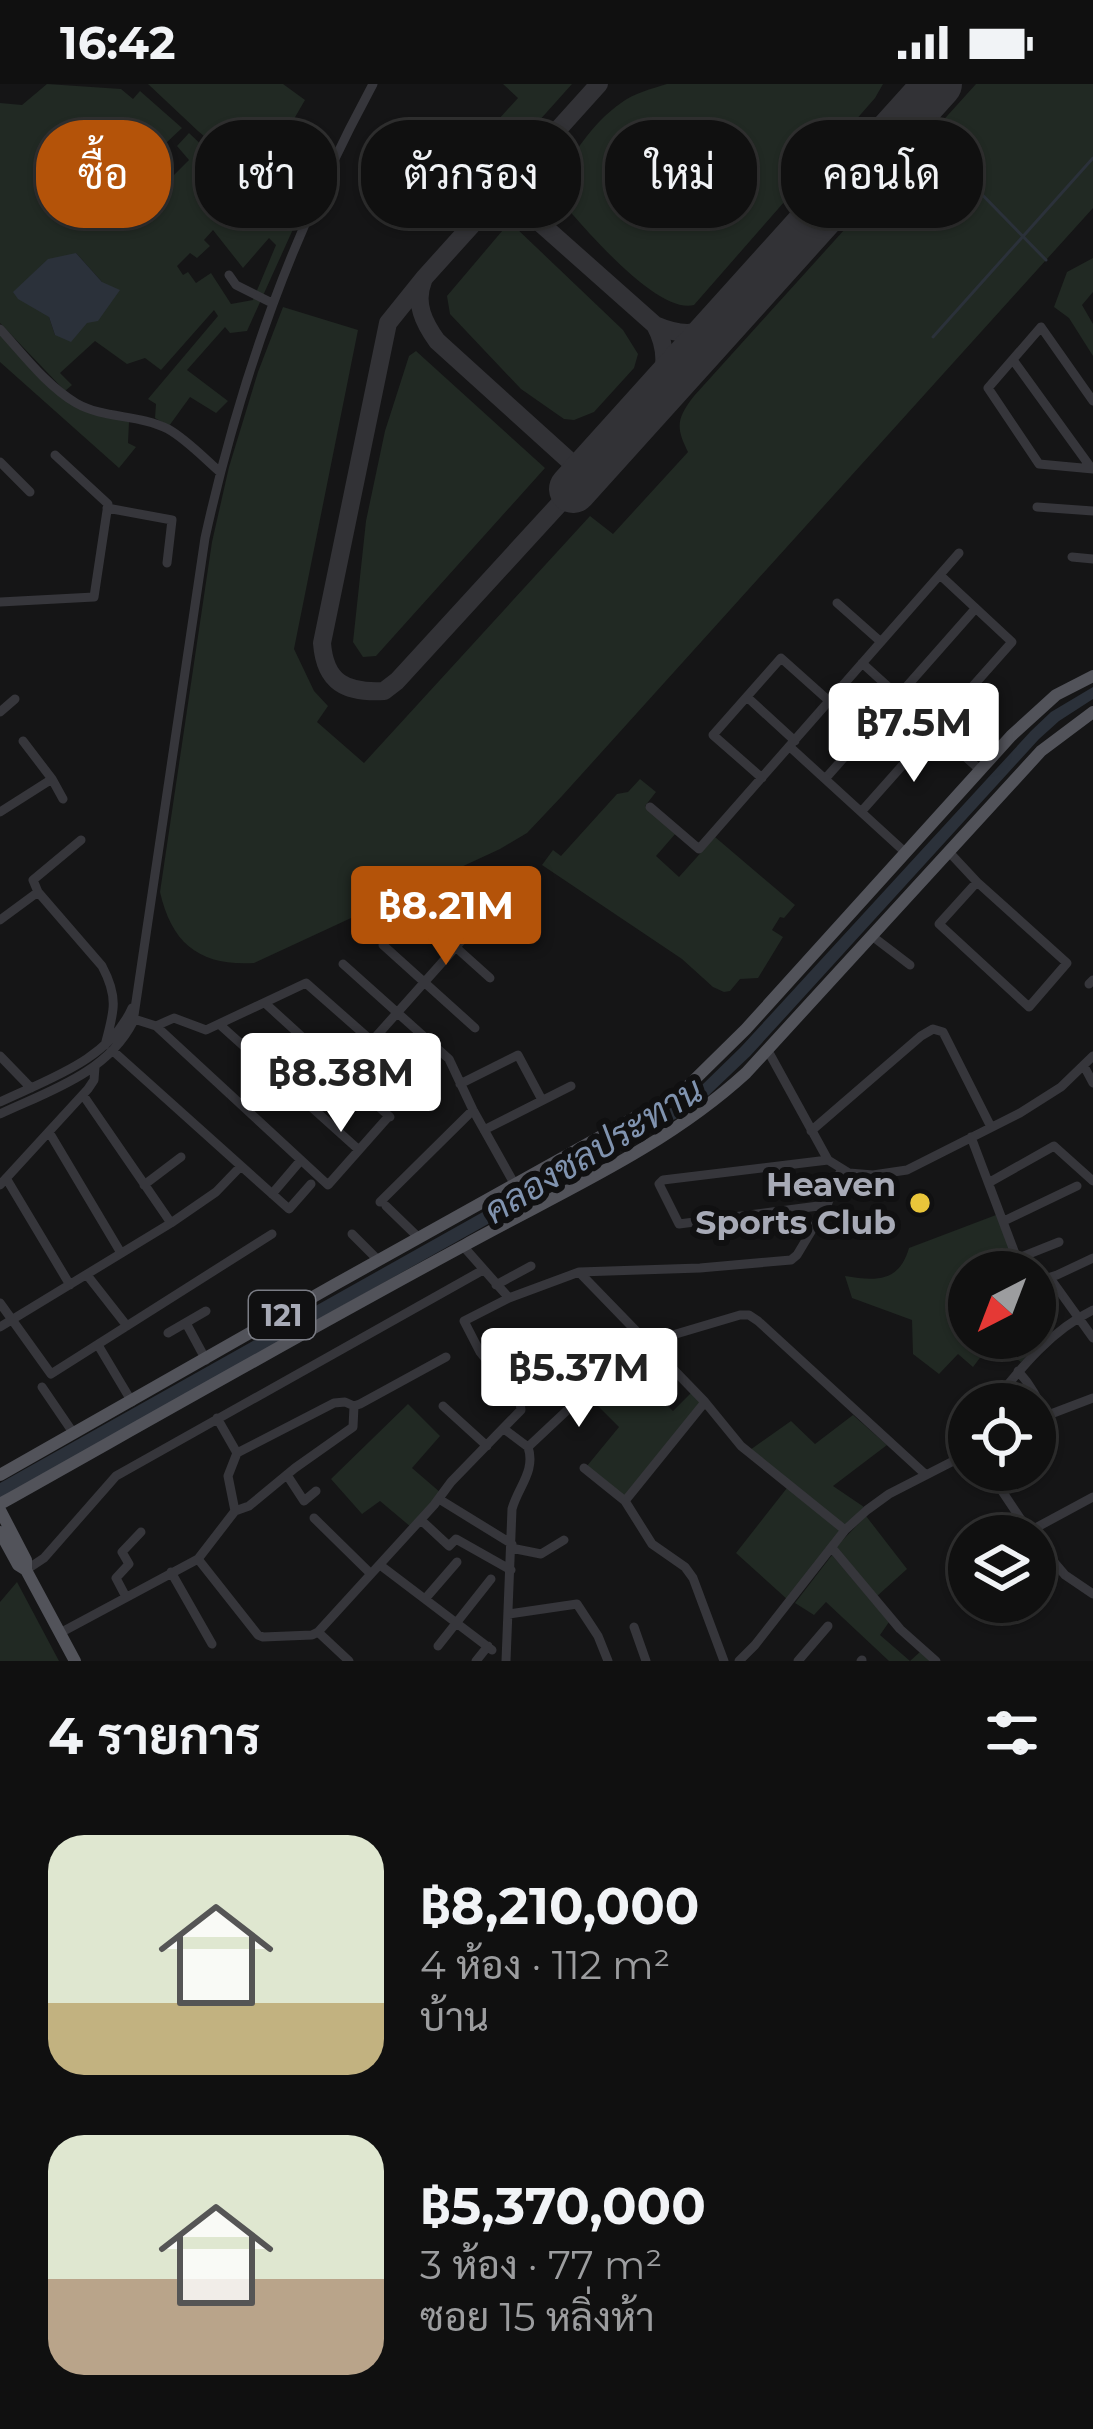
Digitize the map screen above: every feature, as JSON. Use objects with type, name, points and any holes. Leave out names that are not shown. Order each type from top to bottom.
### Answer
[{"type":"main road","name":"121","points":[[0,1475],[684,1090],[749,1031],[1011,736],[1056,695],[1093,676]]},
{"type":"main road","name":"121","points":[[0,1507],[674,1131],[714,1101],[1041,751],[1093,712]]},
{"type":"main road","points":[[749,1031],[765,1048]]},
{"type":"main road","points":[[0,1507],[26,1560],[26,1570],[75,1661]]},
{"type":"main road","points":[[0,1532],[18,1565],[26,1570]]},
{"type":"street","points":[[0,1114],[95,1062],[127,1033],[134,1019],[205,538],[220,472],[272,303],[302,227],[373,84]]},
{"type":"street","points":[[229,275],[236,285],[272,303]]},
{"type":"street","points":[[1092,469],[1039,464],[988,388],[1041,327],[1093,401]]},
{"type":"street","points":[[0,329],[71,400],[102,414],[169,430],[220,472]]},
{"type":"street","points":[[1013,360],[1092,469]]},
{"type":"street","points":[[0,602],[94,597],[108,504],[55,455]]},
{"type":"street","points":[[0,462],[30,492]]},
{"type":"street","points":[[1037,507],[1093,511]]},
{"type":"street","points":[[107,508],[172,520],[167,562]]},
{"type":"street","points":[[650,807],[699,849],[959,553]]},
{"type":"street","points":[[1072,557],[1093,559]]},
{"type":"street","points":[[861,812],[1012,642],[940,575]]},
{"type":"street","points":[[837,603],[881,642]]},
{"type":"street","points":[[825,779],[976,609]]},
{"type":"street","points":[[762,778],[713,735],[781,658],[828,700]]},
{"type":"street","points":[[862,663],[980,770]]},
{"type":"street","points":[[747,697],[825,779],[906,853]]},
{"type":"street","points":[[0,712],[15,699]]},
{"type":"street","points":[[23,741],[62,799]]},
{"type":"street","points":[[1,813],[52,779]]},
{"type":"street","points":[[81,840],[33,880],[33,886],[109,979],[116,1007],[109,1048]]},
{"type":"street","points":[[677,854],[688,840]]},
{"type":"street","points":[[949,852],[1067,963],[1030,1007],[939,924],[977,882]]},
{"type":"street","points":[[0,920],[38,892]]},
{"type":"street","points":[[372,1041],[487,912],[504,928]]},
{"type":"street","points":[[431,925],[490,978]]},
{"type":"street","points":[[872,936],[910,965]]},
{"type":"street","points":[[383,945],[475,1028]]},
{"type":"street","points":[[343,964],[449,1060],[515,1185]]},
{"type":"street","points":[[156,1026],[171,1018],[202,1030],[306,982],[424,1087]]},
{"type":"street","points":[[109,1048],[140,986]]},
{"type":"street","points":[[134,1019],[156,1026],[328,1185],[391,1118],[266,1004]]},
{"type":"street","points":[[219,1024],[358,1150]]},
{"type":"street","points":[[811,1131],[933,1028],[943,1032],[992,1127]]},
{"type":"street","points":[[109,1048],[289,1210],[311,1184]]},
{"type":"street","points":[[765,1048],[828,1160],[841,1170],[860,1174],[896,1173],[992,1127],[1044,1100],[1093,1056]]},
{"type":"street","points":[[460,1084],[518,1055],[542,1100]]},
{"type":"street","points":[[0,1056],[31,1088]]},
{"type":"street","points":[[0,1102],[95,1062]]},
{"type":"street","points":[[70,1285],[3,1182],[83,1095],[94,1080],[95,1062]]},
{"type":"street","points":[[0,1075],[9,1066]]},
{"type":"street","points":[[1084,1066],[1093,1083]]},
{"type":"street","points":[[484,1130],[571,1086]]},
{"type":"street","points":[[83,1095],[170,1223]]},
{"type":"street","points":[[418,1238],[383,1204],[473,1110]]},
{"type":"street","points":[[49,1132],[121,1253]]},
{"type":"street","points":[[971,1137],[1013,1251]]},
{"type":"street","points":[[990,1182],[1054,1146],[1093,1181]]},
{"type":"street","points":[[144,1185],[181,1156]]},
{"type":"street","points":[[272,1194],[302,1160]]},
{"type":"street","points":[[827,1205],[679,1224],[658,1184],[828,1160]]},
{"type":"street","points":[[5,1324],[170,1223],[216,1192],[241,1166]]},
{"type":"street","points":[[197,1560],[258,1635],[318,1632],[518,1414],[521,1406],[480,1352],[464,1321],[579,1272],[790,1260],[827,1205],[841,1170]]},
{"type":"street","points":[[1004,1221],[1077,1186]]},
{"type":"street","points":[[0,1304],[5,1324],[51,1374],[272,1234]]},
{"type":"street","points":[[352,1234],[378,1260]]},
{"type":"street","points":[[1037,1251],[1060,1242]]},
{"type":"street","points":[[463,1246],[509,1298]]},
{"type":"street","points":[[1056,1276],[1093,1258]]},
{"type":"street","points":[[496,1285],[531,1266]]},
{"type":"street","points":[[26,1570],[44,1558],[116,1476],[483,1270]]},
{"type":"street","points":[[579,1272],[705,1402],[741,1446],[845,1530]]},
{"type":"street","points":[[87,1275],[127,1326]]},
{"type":"street","points":[[1056,1288],[1093,1338]]},
{"type":"street","points":[[1009,1383],[1032,1354],[1093,1310]]},
{"type":"street","points":[[168,1333],[206,1311]]},
{"type":"street","points":[[528,1447],[649,1342],[749,1315],[926,1474]]},
{"type":"street","points":[[186,1323],[206,1360]]},
{"type":"street","points":[[98,1345],[132,1402]]},
{"type":"street","points":[[354,1406],[446,1357]]},
{"type":"street","points":[[1018,1371],[1026,1383]]},
{"type":"street","points":[[42,1387],[74,1434]]},
{"type":"street","points":[[1056,1412],[1093,1398]]},
{"type":"street","points":[[625,1501],[705,1402]]},
{"type":"street","points":[[235,1510],[228,1476],[237,1453],[334,1403],[354,1406]]},
{"type":"street","points":[[60,1633],[197,1560],[235,1510],[250,1506],[352,1427],[354,1406]]},
{"type":"street","points":[[443,1406],[487,1446]]},
{"type":"street","points":[[217,1418],[237,1453]]},
{"type":"street","points":[[504,1429],[528,1447],[532,1457],[512,1509],[506,1661]]},
{"type":"street","points":[[746,1659],[845,1530],[889,1494],[948,1463]]},
{"type":"street","points":[[584,1468],[625,1501],[652,1544],[693,1578],[724,1661]]},
{"type":"street","points":[[287,1474],[304,1501],[316,1492]]},
{"type":"street","points":[[1056,1521],[1093,1497]]},
{"type":"street","points":[[439,1499],[511,1546],[539,1555],[564,1540]]},
{"type":"street","points":[[314,1518],[371,1574]]},
{"type":"street","points":[[421,1520],[449,1546],[456,1539],[511,1570]]},
{"type":"street","points":[[126,1597],[116,1579],[129,1564],[122,1552],[141,1532]]},
{"type":"street","points":[[832,1548],[900,1629],[936,1661]]},
{"type":"street","points":[[425,1599],[457,1562]]},
{"type":"street","points":[[1056,1564],[1093,1594]]},
{"type":"street","points":[[380,1565],[490,1648],[476,1661]]},
{"type":"street","points":[[171,1573],[212,1644]]},
{"type":"street","points":[[437,1646],[491,1580]]},
{"type":"street","points":[[509,1614],[577,1604],[608,1661]]},
{"type":"street","points":[[798,1661],[828,1626]]},
{"type":"street","points":[[634,1627],[646,1661]]},
{"type":"street","points":[[318,1632],[350,1661]]},
{"type":"shaded area","points":[[47,84],[121,89],[133,99],[140,91],[182,128],[171,138],[171,120],[36,120],[36,228],[171,228],[171,178],[189,160],[177,146],[189,133],[195,139],[195,228],[294,228],[247,331],[230,333],[225,327],[187,370],[228,401],[216,413],[190,397],[169,426],[155,418],[156,404],[148,399],[218,316],[214,310],[161,370],[145,358],[127,364],[95,341],[60,373],[72,385],[65,391],[0,323],[0,103],[22,105]],"holes":[[[213,230],[243,268],[269,238],[276,245],[253,300],[231,304],[211,273],[196,283],[177,266],[190,253],[197,258],[210,246],[204,240]],[[76,253],[102,282],[55,335],[49,317]]]},
{"type":"shaded area","points":[[148,84],[283,84],[305,100],[293,120],[195,120],[195,128]]},
{"type":"shaded area","points":[[503,84],[572,84],[540,120],[498,120],[518,98]]},
{"type":"shaded area","points":[[667,84],[883,84],[856,120],[781,120],[781,206],[694,305],[678,304],[640,282],[581,223],[581,144],[601,120],[631,97]]},
{"type":"shaded area","points":[[976,84],[1093,84],[1093,208],[562,796],[527,833],[500,849],[254,963],[219,961],[181,939],[160,892],[212,542],[229,467],[283,307],[358,330],[294,649],[314,691],[328,706],[317,722],[364,763],[590,516],[613,534],[688,452],[680,424],[694,396],[846,228],[983,228],[983,120],[943,120]]},
{"type":"shaded area","points":[[505,228],[516,228],[623,330],[638,354],[634,368],[594,412],[564,419],[521,389],[450,314],[447,296]]},
{"type":"shaded area","points":[[76,253],[102,282],[120,290],[98,321],[87,323],[71,342],[55,335],[49,317],[13,292],[48,259]]},
{"type":"shaded area","points":[[1093,258],[1093,292],[1082,305],[1093,324],[1093,356],[1069,318],[1054,307],[1067,272]]},
{"type":"shaded area","points":[[0,332],[57,392],[129,422],[128,443],[136,447],[119,468],[0,362]]},
{"type":"shaded area","points":[[416,351],[545,468],[376,656],[363,657],[353,642],[366,521],[385,431],[409,356]]},
{"type":"shaded area","points":[[1093,687],[1093,699],[1039,739],[709,1095],[677,1118],[0,1498],[0,1483],[701,1086],[1031,731],[1051,712]]},
{"type":"shaded area","points":[[640,779],[656,792],[645,806],[676,833],[656,856],[679,877],[715,837],[795,905],[772,930],[783,937],[758,978],[740,979],[730,991],[713,987],[682,959],[542,865],[553,850],[561,856],[617,794],[628,792]]},
{"type":"shaded area","points":[[996,1215],[1011,1251],[948,1251],[948,1359],[953,1359],[939,1374],[913,1354],[912,1320],[852,1298],[845,1276],[866,1279],[892,1274],[909,1248]]},
{"type":"shaded area","points":[[627,1368],[673,1411],[691,1393],[701,1403],[624,1496],[587,1466],[619,1427],[588,1396]]},
{"type":"shaded area","points":[[408,1404],[440,1436],[412,1468],[441,1493],[411,1527],[380,1501],[362,1514],[331,1479]]},
{"type":"shaded area","points":[[853,1415],[887,1445],[833,1486],[864,1507],[845,1527],[750,1450],[791,1421],[815,1444]]},
{"type":"shaded area","points":[[787,1488],[841,1531],[788,1600],[736,1553]]},
{"type":"shaded area","points":[[866,1516],[907,1569],[876,1597],[835,1548]]},
{"type":"shaded area","points":[[832,1555],[889,1622],[880,1635],[910,1661],[889,1661],[826,1602],[814,1615],[795,1603]]},
{"type":"shaded area","points":[[17,1582],[59,1661],[0,1661],[0,1602]]},
{"type":"shaded area","points":[[920,1652],[931,1661],[910,1661]]},
{"type":"waterway","points":[[933,337],[1093,158]]},
{"type":"waterway","points":[[983,195],[1046,260]]},
{"type":"taxiway","points":[[573,489],[397,681],[384,691],[371,691],[348,687],[333,676],[322,643],[388,323],[599,84]]},
{"type":"taxiway","points":[[546,228],[655,325],[697,332],[733,311]]},
{"type":"taxiway","points":[[423,281],[422,312],[437,341],[585,475]]},
{"type":"taxiway","points":[[650,403],[664,364],[655,325]]},
{"type":"runway","points":[[573,489],[938,84]]},
{"type":"place","name":"Heaven Sports Club","points":[[920,1203]]},
{"type":"water label","name":"คลองชลประทาน","points":[[593,1150]]}]
